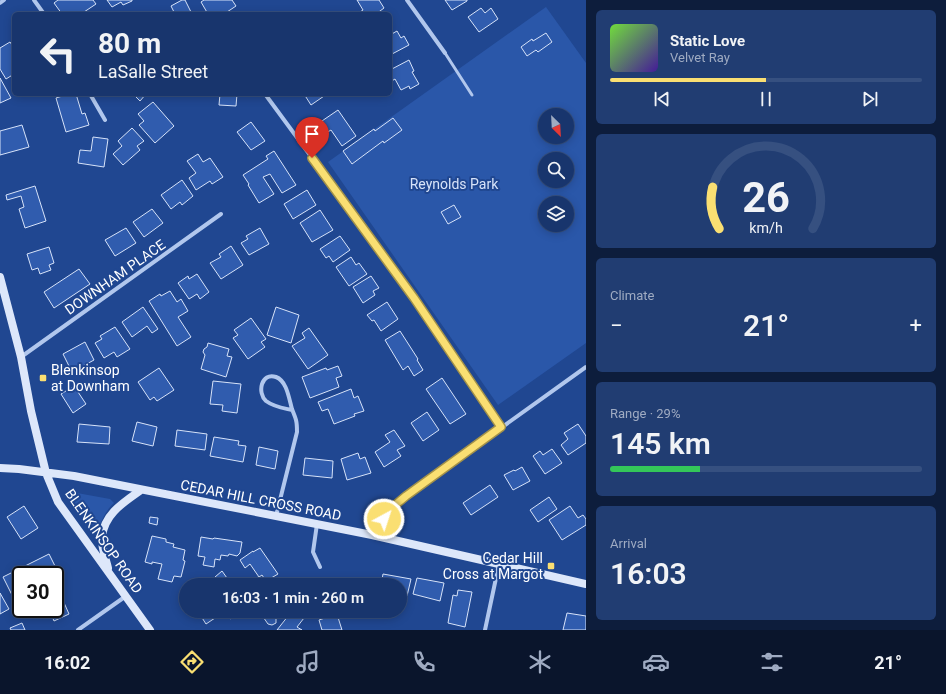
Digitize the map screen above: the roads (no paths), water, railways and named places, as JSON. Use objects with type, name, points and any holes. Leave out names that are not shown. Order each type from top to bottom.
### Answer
[{"type":"main road","name":"BLENKINSOP ROAD","points":[[0,277],[21,357],[31,411],[46,473],[58,502],[150,630]]},
{"type":"main road","name":"CEDAR HILL CROSS ROAD","points":[[0,468],[74,476],[317,524],[372,535],[586,584]]},
{"type":"main road","points":[[109,573],[102,538],[106,523],[118,507],[141,490]]},
{"type":"street","points":[[0,3],[4,0]]},
{"type":"street","points":[[34,0],[43,12]]},
{"type":"street","points":[[407,0],[444,53]]},
{"type":"street","points":[[91,96],[105,120]]},
{"type":"street","points":[[267,96],[414,298],[501,427]]},
{"type":"street","name":"DOWNHAM PLACE","points":[[21,357],[222,214]]},
{"type":"street","points":[[372,535],[394,506],[406,496],[586,367]]},
{"type":"street","points":[[276,516],[297,432],[296,421],[286,388],[281,380],[275,376],[268,377],[263,380],[261,393],[265,400],[274,406],[292,410]]},
{"type":"street","points":[[317,524],[313,552],[320,567]]},
{"type":"street","points":[[485,630],[499,564]]},
{"type":"street","points":[[78,630],[126,596]]},
{"type":"lane","points":[[444,53],[472,95]]},
{"type":"place","name":"Blenkinsop at Downham","points":[[43,378]]},
{"type":"place","name":"Cedar Hill Cross at Margot","points":[[551,566]]},
{"type":"park label","name":"Reynolds Park","points":[[454,184]]}]
